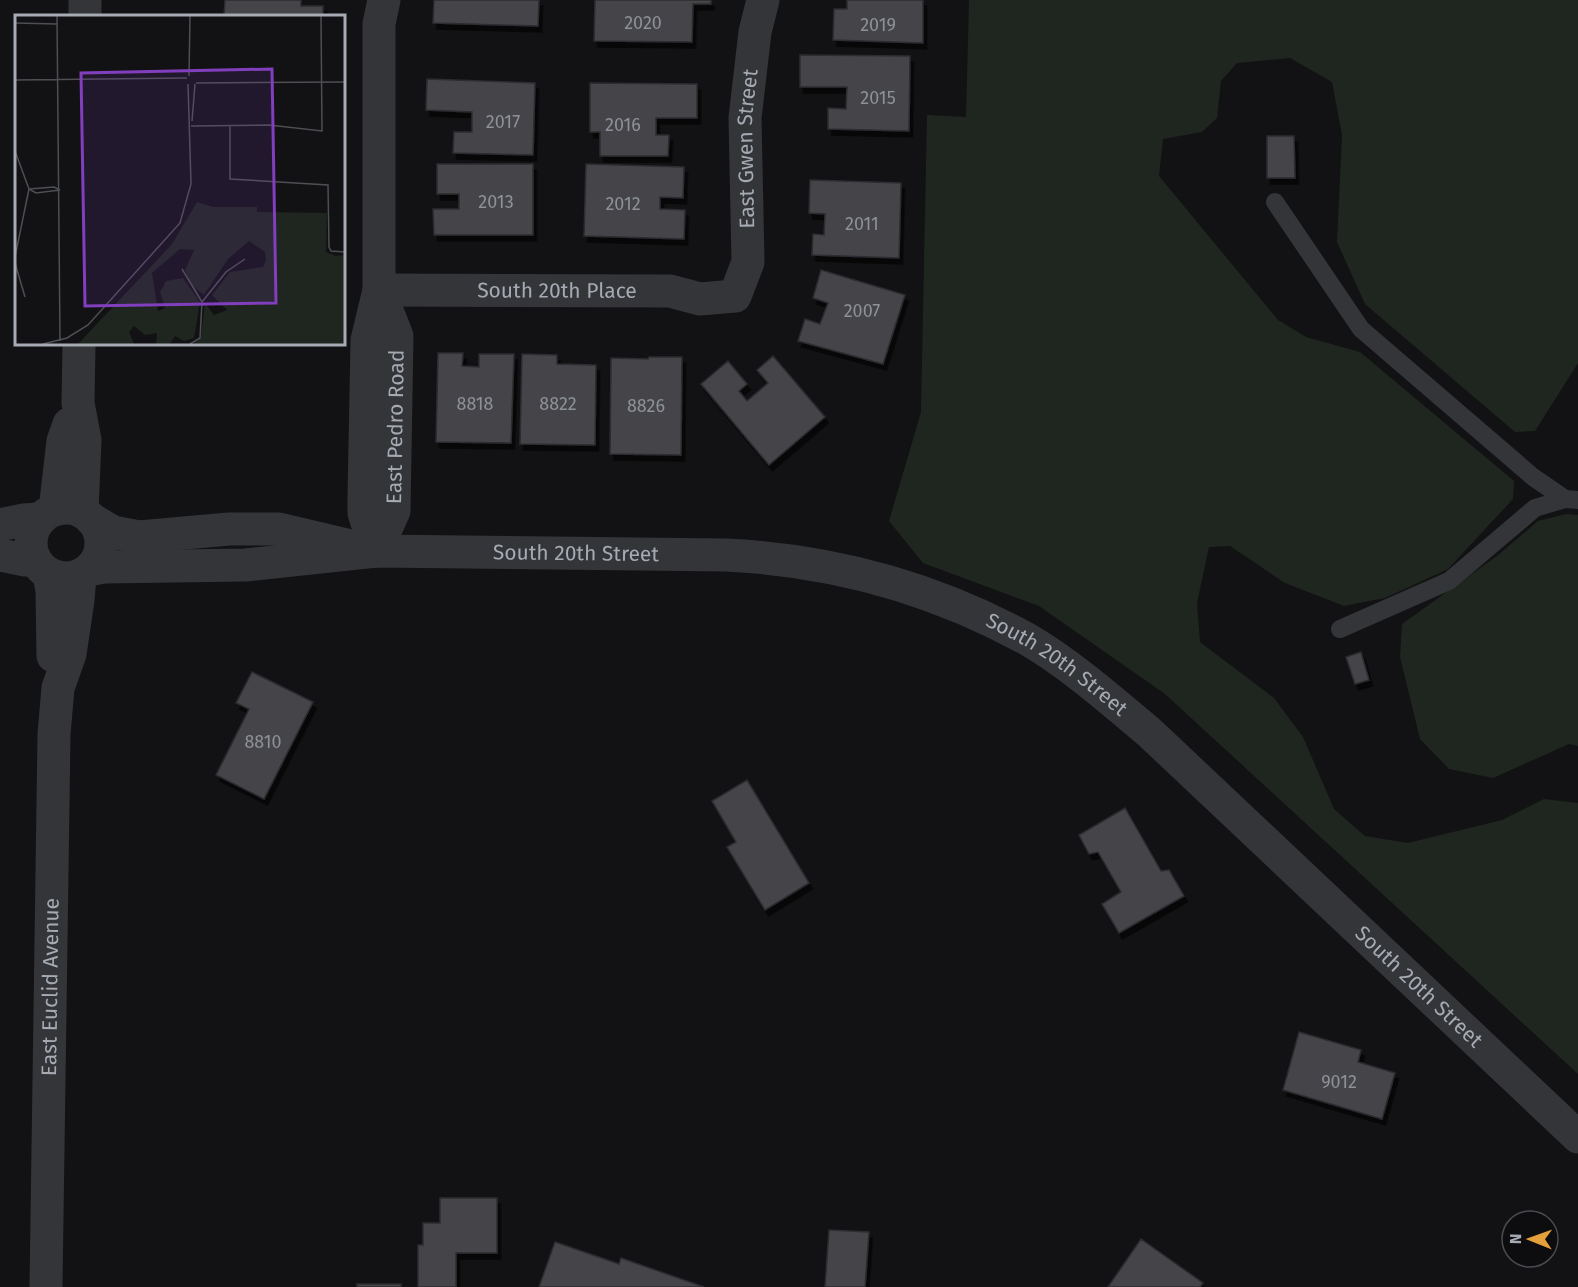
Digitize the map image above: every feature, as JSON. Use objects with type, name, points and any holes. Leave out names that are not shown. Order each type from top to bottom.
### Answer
[{"type":"street","name":"East Pedro Road","points":[[376,551],[364,513],[364,496],[367,340],[379,290],[379,24],[384,0]]},
{"type":"street","name":"East Gwen Street","points":[[735,296],[748,262],[745,118],[755,32],[763,0]]},
{"type":"street","name":"South 20th Place","points":[[379,290],[670,291],[700,298],[735,296]]},
{"type":"street","points":[[67,515],[85,440],[78,403],[79,345]]},
{"type":"street","name":"South 20th Street","points":[[67,515],[113,531],[139,537],[229,529],[279,529],[376,551]]},
{"type":"street","points":[[0,525],[67,515],[98,529],[100,551],[96,561],[63,570],[31,549],[34,528],[67,515]]},
{"type":"street","name":"South 20th Street","points":[[0,555],[63,570],[104,567],[246,565],[376,551],[726,555],[794,560],[882,578],[928,593],[1027,640],[1107,698],[1150,733],[1578,1137]]},
{"type":"street","name":"East Euclid Avenue","points":[[46,1287],[54,734],[58,688],[53,664],[52,591],[63,570]]},
{"type":"lane","points":[[1275,202],[1361,329],[1533,477],[1571,499]]},
{"type":"lane","points":[[1340,629],[1449,581],[1535,508],[1571,499]]},
{"type":"shaded area","points":[[969,0],[1578,0],[1578,363],[1535,431],[1515,432],[1365,304],[1337,242],[1342,135],[1332,82],[1290,58],[1237,63],[1221,81],[1217,118],[1202,132],[1163,139],[1159,176],[1278,320],[1306,337],[1360,352],[1514,481],[1513,499],[1448,569],[1385,598],[1344,606],[1285,583],[1230,546],[1209,547],[1197,603],[1200,642],[1274,698],[1303,737],[1334,809],[1365,836],[1408,843],[1502,820],[1544,799],[1578,803],[1578,1074],[1165,694],[1039,606],[923,563],[889,521],[921,412],[927,115],[966,117]]},
{"type":"shaded area","points":[[1566,514],[1578,515],[1578,746],[1569,744],[1493,778],[1449,769],[1420,739],[1400,657],[1402,624],[1497,556],[1538,521]]},
{"type":"building","points":[[225,0],[301,0],[301,6],[323,6],[323,15],[224,15]]},
{"type":"building","points":[[434,0],[539,0],[538,26],[433,23]]},
{"type":"building","points":[[595,0],[711,0],[711,4],[693,4],[692,42],[594,41]]},
{"type":"building","points":[[847,0],[923,0],[923,43],[833,40],[834,9],[847,9]]},
{"type":"building","points":[[800,55],[910,56],[909,131],[828,129],[828,108],[846,109],[847,87],[800,87]]},
{"type":"building","points":[[427,79],[535,83],[533,155],[453,153],[454,132],[472,132],[472,112],[426,110]]},
{"type":"building","points":[[590,83],[697,84],[697,118],[656,118],[656,135],[669,135],[668,156],[600,156],[600,132],[590,132]]},
{"type":"building","points":[[1267,136],[1294,136],[1295,178],[1267,178]]},
{"type":"building","points":[[437,164],[533,164],[533,235],[434,235],[433,209],[459,209],[459,194],[437,194]]},
{"type":"building","points":[[586,164],[684,167],[683,198],[660,197],[660,209],[685,210],[684,239],[584,236]]},
{"type":"building","points":[[810,180],[901,183],[899,258],[812,255],[813,234],[824,235],[825,214],[809,213]]},
{"type":"building","points":[[821,270],[905,295],[883,364],[798,341],[805,319],[820,324],[828,303],[813,298]]},
{"type":"building","points":[[438,353],[463,353],[462,366],[479,367],[479,354],[514,354],[511,443],[436,442]]},
{"type":"building","points":[[522,354],[557,355],[557,364],[596,365],[595,445],[520,444]]},
{"type":"building","points":[[773,356],[825,417],[769,465],[701,384],[728,361],[747,384],[739,391],[747,401],[768,383],[757,370]]},
{"type":"building","points":[[649,357],[682,357],[681,455],[610,454],[611,358],[648,359]]},
{"type":"building","points":[[1361,652],[1369,680],[1355,684],[1346,657]]},
{"type":"building","points":[[252,672],[313,702],[264,799],[216,775],[249,709],[236,703]]},
{"type":"building","points":[[747,780],[809,883],[765,910],[727,847],[736,842],[712,801]]},
{"type":"building","points":[[1125,808],[1161,871],[1169,870],[1184,896],[1119,933],[1102,904],[1121,892],[1098,852],[1089,854],[1079,835]]},
{"type":"building","points":[[1299,1032],[1361,1050],[1358,1062],[1395,1073],[1382,1119],[1283,1090]]},
{"type":"building","points":[[440,1198],[497,1198],[497,1253],[456,1253],[456,1287],[418,1287],[418,1245],[423,1245],[423,1223],[440,1223]]},
{"type":"building","points":[[829,1230],[869,1232],[865,1287],[825,1287]]},
{"type":"building","points":[[1141,1239],[1203,1283],[1200,1287],[1108,1287]]},
{"type":"building","points":[[555,1242],[619,1264],[621,1258],[704,1287],[539,1287]]},
{"type":"building","points":[[357,1284],[401,1284],[401,1287],[357,1287]]}]
